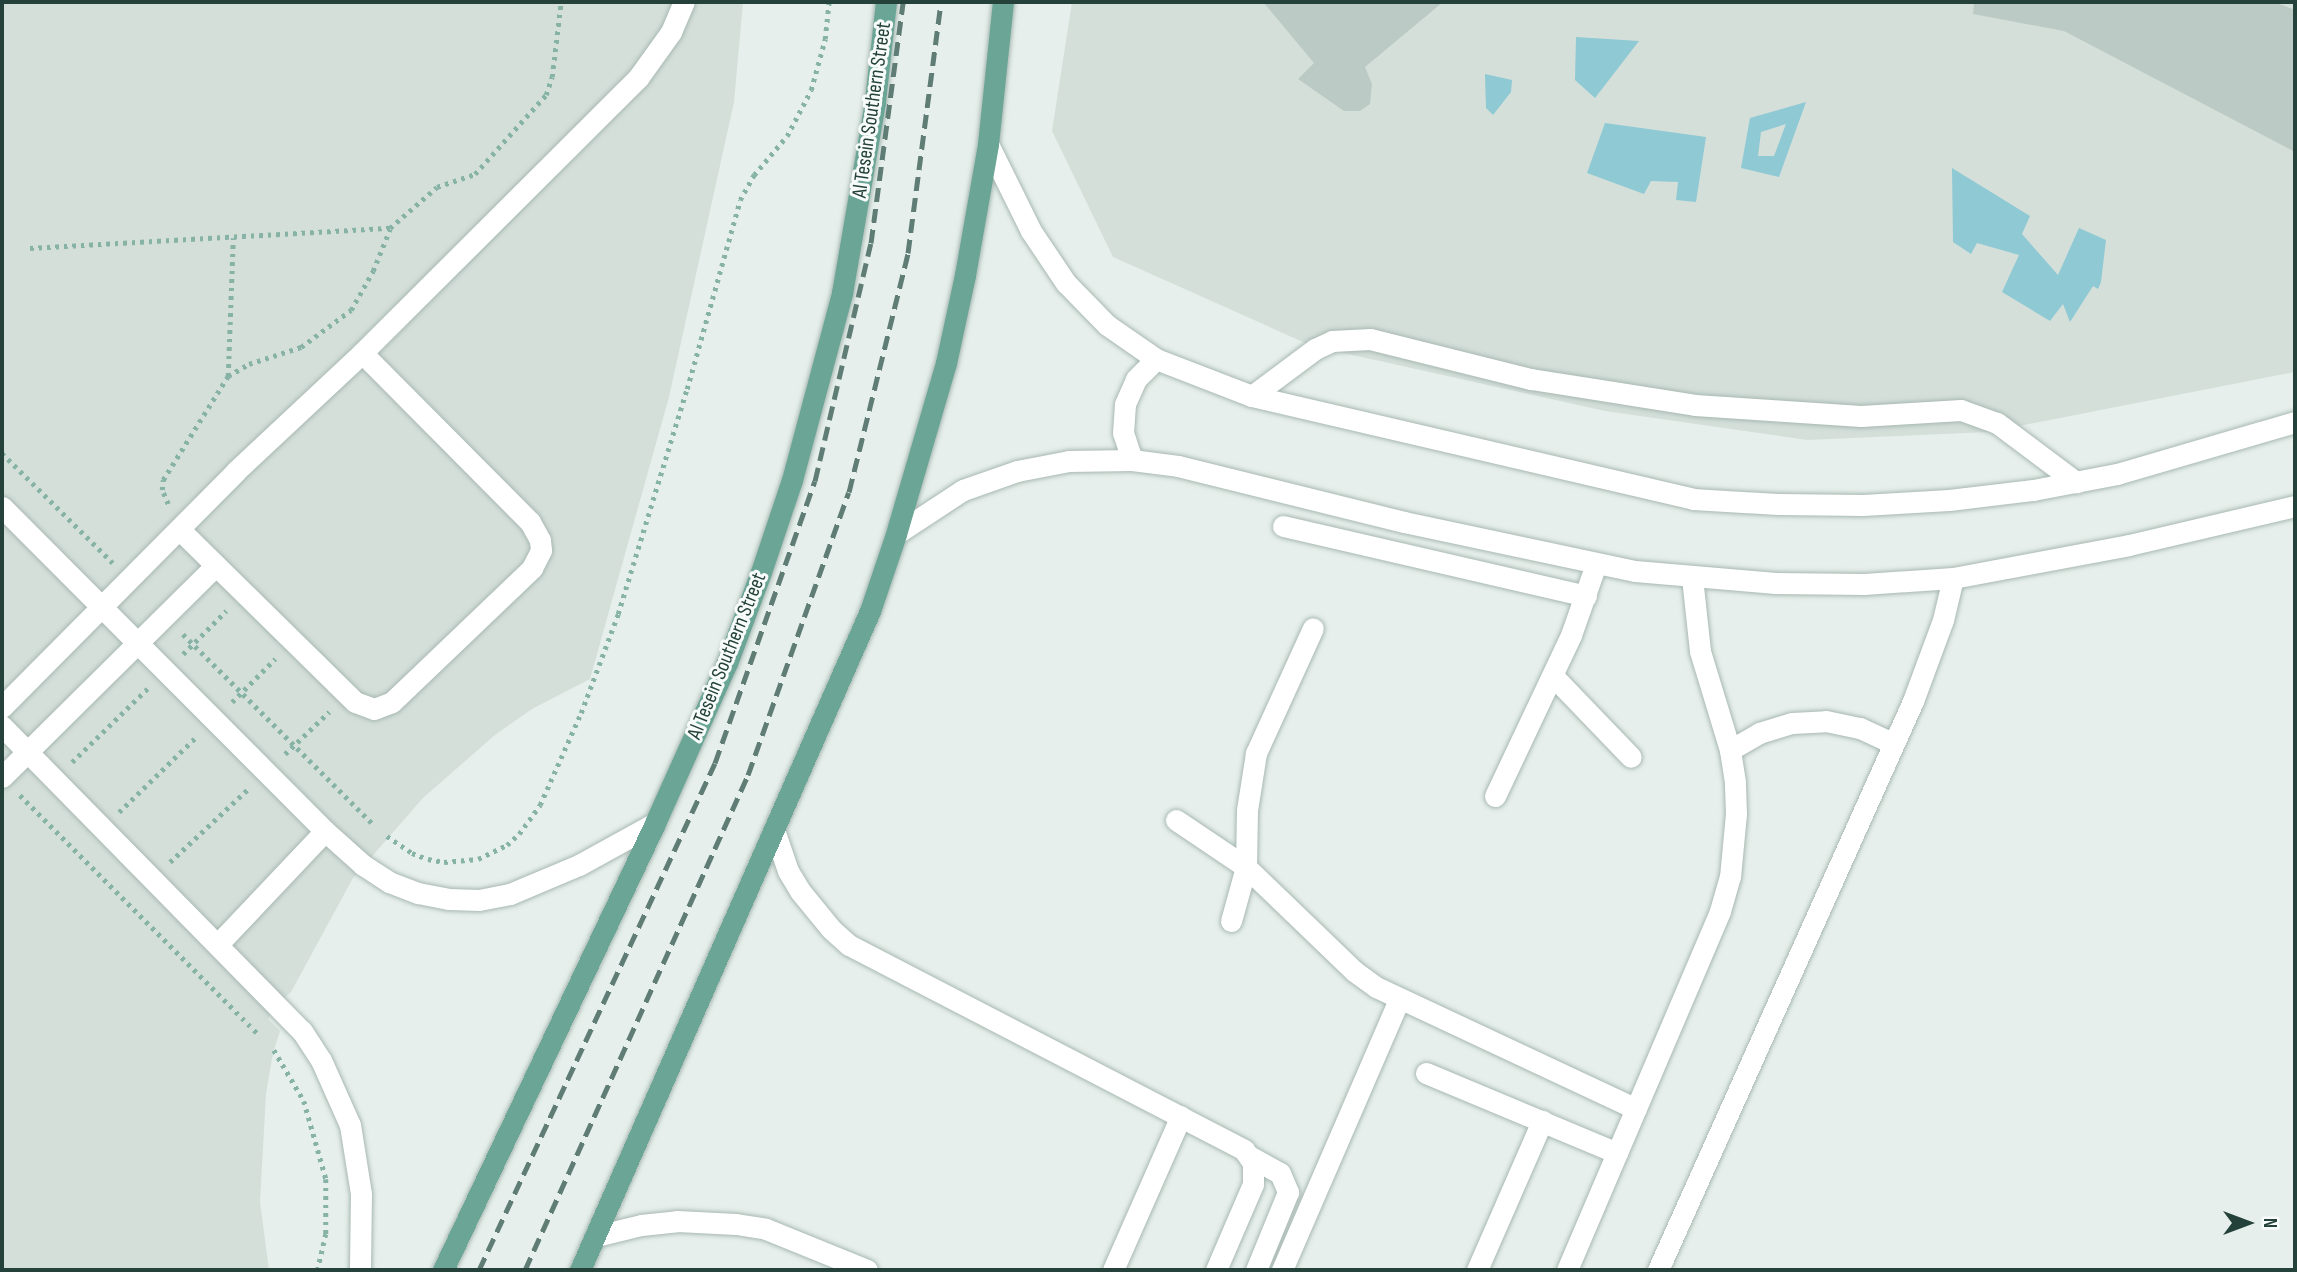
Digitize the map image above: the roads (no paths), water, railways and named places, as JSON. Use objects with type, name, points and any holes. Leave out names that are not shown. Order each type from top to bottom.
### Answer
[{"type":"main road","name":"Al Tesein Southern Street","points":[[443,1270],[655,823],[727,663],[761,572],[819,387],[861,198],[886,2]]},
{"type":"main road","points":[[580,1270],[870,611],[896,534],[946,363],[988,144],[1003,2]]},
{"type":"street","points":[[2,707],[236,471],[362,352],[638,78],[671,32],[684,2]]},
{"type":"street","points":[[988,144],[1031,232],[1066,283],[1107,325],[1156,359],[1252,397],[1693,499],[1863,505],[1949,500],[2117,474],[2295,422]]},
{"type":"street","points":[[1252,397],[1315,349],[1351,338],[1370,340],[1531,379],[1695,405],[1861,416],[1961,410],[1997,423],[2076,482]]},
{"type":"street","points":[[180,530],[348,695],[367,708],[380,708],[392,702],[532,568],[541,550],[540,540],[530,522],[362,352]]},
{"type":"street","points":[[1132,460],[1123,433],[1125,404],[1136,379],[1156,359]]},
{"type":"street","points":[[896,534],[963,491],[1017,471],[1069,461],[1132,460],[1191,469],[1404,522],[1596,564],[1692,577],[1864,584],[1953,578],[2129,545],[2295,506]]},
{"type":"street","points":[[2,507],[325,831],[363,865],[389,882],[418,893],[449,899],[479,900],[510,894],[539,883],[655,823]]},
{"type":"street","points":[[1283,526],[1586,596]]},
{"type":"street","points":[[1495,796],[1553,676],[1586,596],[1596,564]]},
{"type":"street","points":[[2,777],[216,565]]},
{"type":"street","points":[[1567,1270],[1720,911],[1730,877],[1736,814],[1730,750],[1700,651],[1692,577]]},
{"type":"street","points":[[1658,1270],[1930,661],[1953,578]]},
{"type":"street","points":[[1231,921],[1246,867],[1247,810],[1256,752],[1313,628]]},
{"type":"street","points":[[1553,676],[1631,757]]},
{"type":"street","points":[[1730,750],[1759,733],[1803,722],[1826,721],[1860,728],[1892,743]]},
{"type":"street","points":[[2,726],[219,943],[302,1031],[337,1092],[350,1125],[358,1161],[360,1270]]},
{"type":"street","points":[[1176,820],[1246,867],[1354,971],[1399,1000],[1636,1109]]},
{"type":"street","points":[[774,830],[788,871],[800,891],[831,929],[849,945],[1237,1145],[1249,1156],[1280,1173],[1288,1192],[1256,1270]]},
{"type":"street","points":[[219,943],[325,831]]},
{"type":"street","points":[[1282,1270],[1399,1000]]},
{"type":"street","points":[[1426,1073],[1617,1153]]},
{"type":"street","points":[[1113,1270],[1181,1116]]},
{"type":"street","points":[[1477,1270],[1542,1121]]},
{"type":"street","points":[[1216,1270],[1253,1184],[1255,1174],[1249,1156]]},
{"type":"street","points":[[596,1236],[641,1225],[677,1221],[736,1224],[766,1229],[867,1270]]},
{"type":"water","points":[[1576,37],[1639,41],[1595,98],[1575,80]]},
{"type":"water","points":[[1485,74],[1512,80],[1511,92],[1493,115],[1486,108]]},
{"type":"water","points":[[1806,102],[1779,177],[1741,168],[1750,118]],"holes":[[[1786,124],[1774,156],[1758,156],[1761,132]]]},
{"type":"water","points":[[1605,123],[1706,137],[1696,202],[1676,200],[1678,182],[1651,181],[1644,194],[1587,173]]},
{"type":"water","points":[[1952,168],[2030,216],[2022,234],[2058,275],[2079,228],[2106,240],[2098,289],[2093,286],[2070,322],[2063,304],[2050,321],[2002,292],[2019,255],[1977,243],[1971,254],[1953,242]]},
{"type":"railway","points":[[479,1270],[715,763],[815,481],[871,243],[903,2]]},
{"type":"railway","points":[[525,1270],[748,775],[849,492],[908,253],[941,2]]}]
